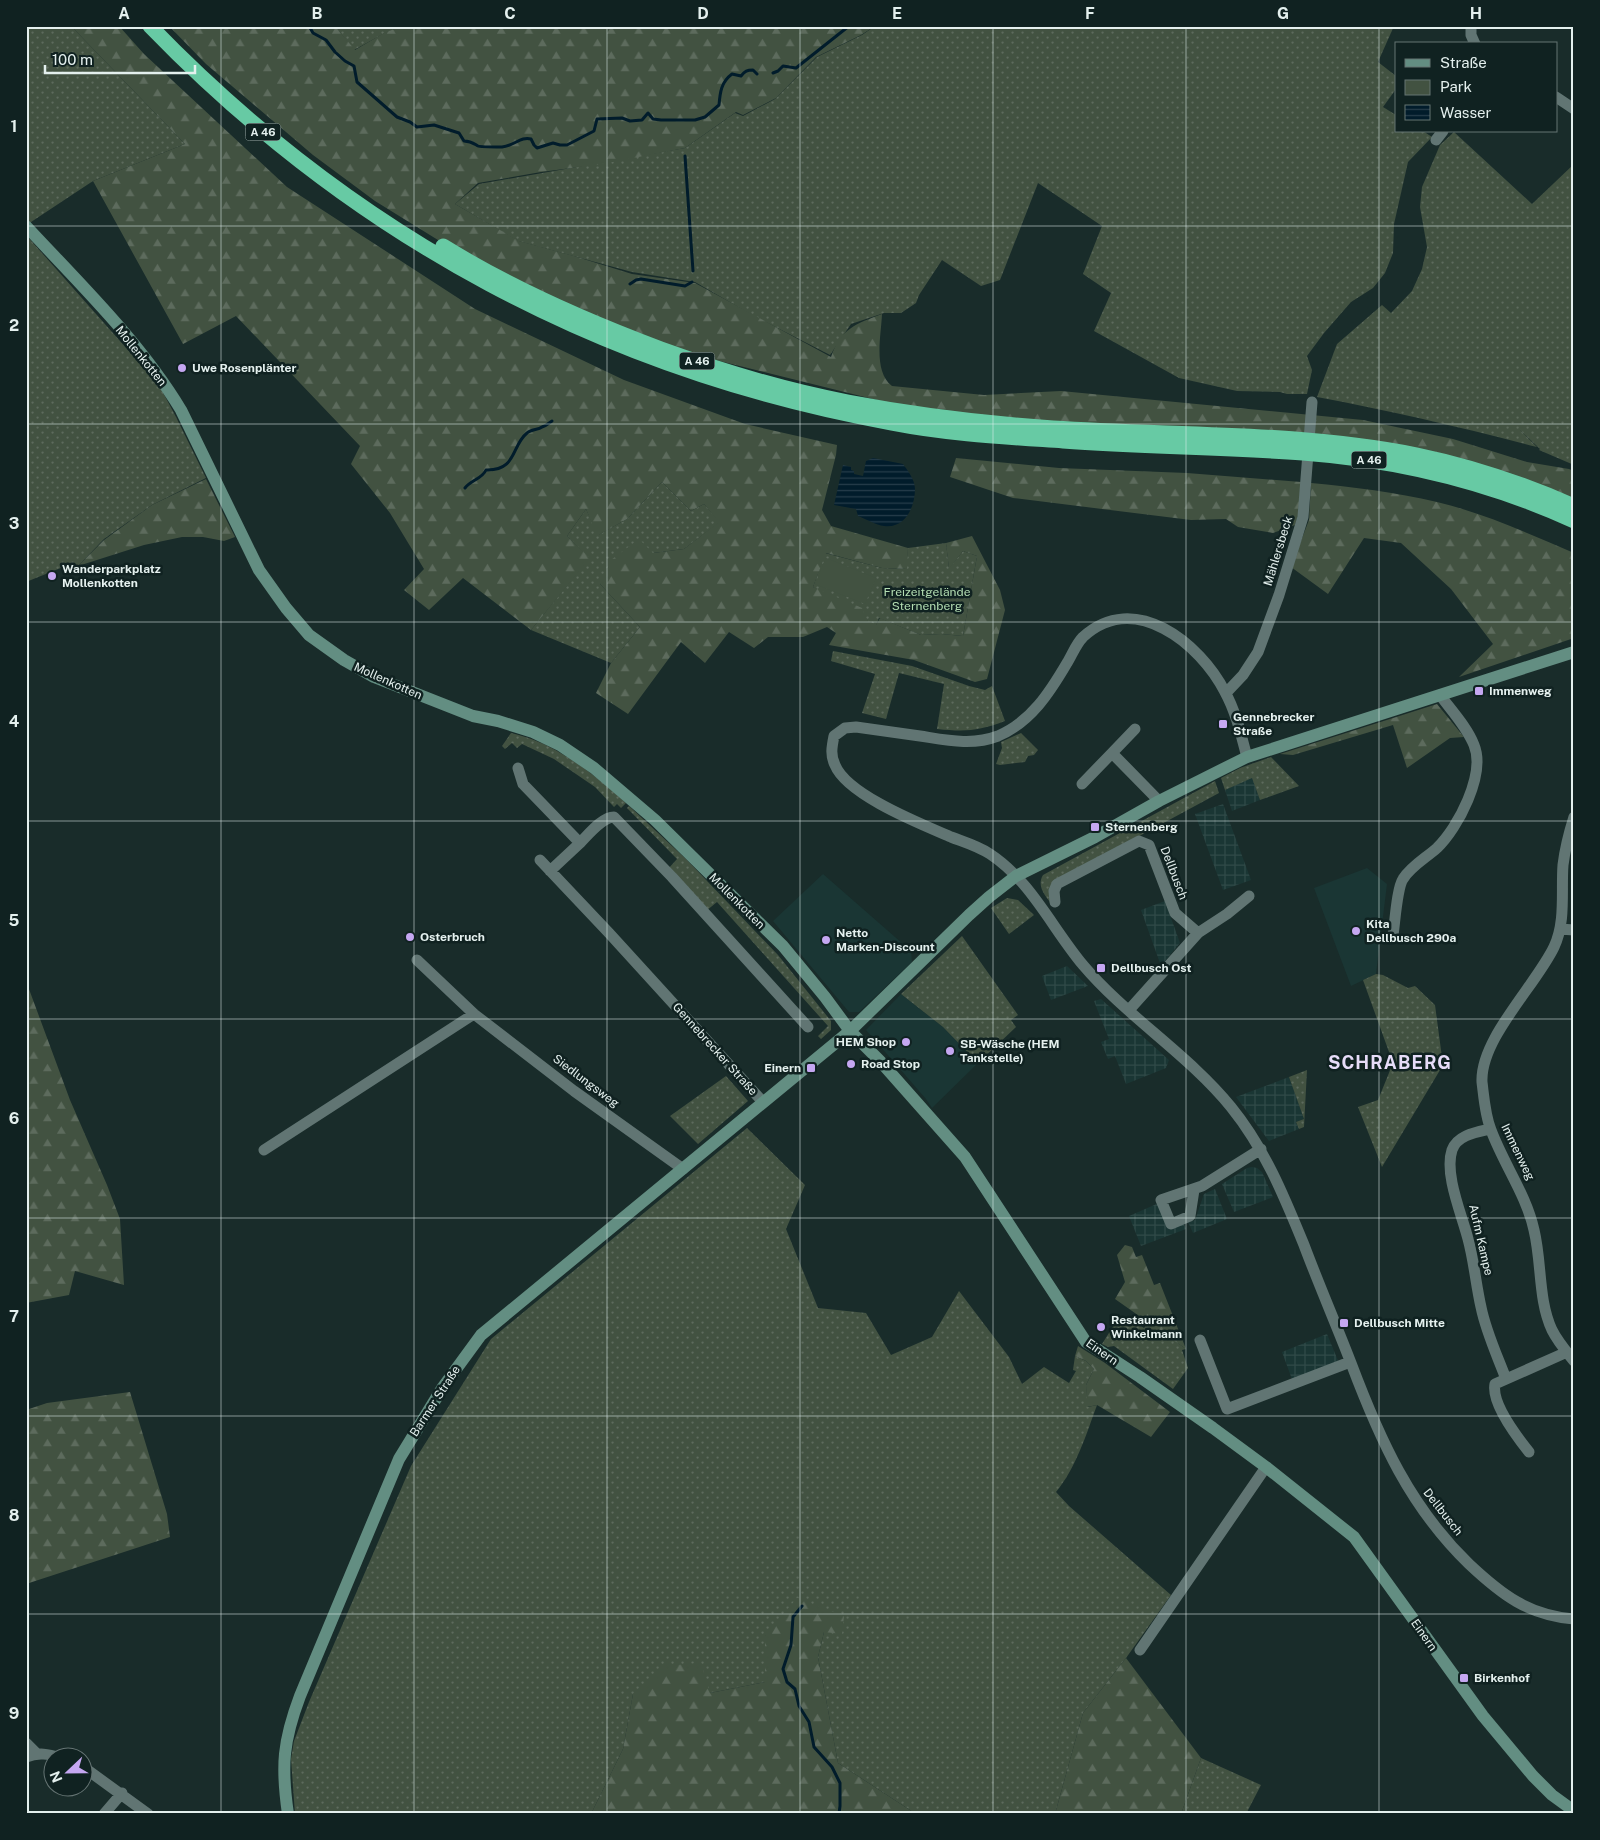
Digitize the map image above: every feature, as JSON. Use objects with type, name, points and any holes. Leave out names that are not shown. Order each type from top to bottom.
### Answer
[{"type":"highway","name":"A 46","points":[[150,26],[192,69],[263,132],[298,160],[383,221],[458,267],[528,304],[611,342],[685,370],[800,404],[893,424],[937,430],[1088,443],[1300,453],[1375,462],[1472,483],[1534,504],[1574,521]]},
{"type":"highway","name":"A 46","points":[[163,26],[230,91],[298,149],[370,201],[418,232],[478,267],[536,296],[596,323],[710,366],[759,381],[847,402],[958,419],[1055,428],[1234,435],[1326,442],[1409,454],[1454,464],[1507,480],[1574,506]]},
{"type":"main road","name":"Mollenkotten","points":[[26,226],[130,340],[170,393],[181,410],[259,570],[286,608],[309,635],[344,660],[374,677],[474,716],[533,732],[560,746],[594,768],[655,820],[783,946],[850,1031]]},
{"type":"main road","name":"Gennebrecker Straße","points":[[763,1102],[850,1031],[989,897],[1016,876],[1095,837],[1160,801],[1247,757],[1574,652]]},
{"type":"main road","name":"Einern","points":[[850,1031],[880,1061],[965,1157],[1086,1342],[1140,1377],[1266,1467],[1354,1537],[1483,1716],[1533,1776],[1552,1795],[1574,1811]]},
{"type":"main road","name":"Barmer Straße","points":[[288,1814],[284,1783],[284,1760],[291,1721],[399,1459],[408,1441],[461,1360],[481,1335],[763,1102]]},
{"type":"street","points":[[1471,26],[1474,42]]},
{"type":"street","points":[[1558,99],[1574,109]]},
{"type":"street","name":"Mählersbeck","points":[[1226,693],[1243,675],[1258,652],[1304,517],[1312,407]]},
{"type":"street","points":[[1016,876],[989,853],[916,822],[853,787],[840,775],[834,764],[831,750],[834,736],[845,728],[856,727],[952,742],[975,741],[997,736],[1018,725],[1039,706],[1082,638],[1103,623],[1123,618],[1134,618],[1147,622],[1185,642],[1203,659],[1226,693],[1247,757]]},
{"type":"street","points":[[1393,935],[1402,879],[1409,870],[1437,848],[1447,837],[1465,808],[1474,785],[1477,764],[1475,747],[1470,736],[1440,695]]},
{"type":"street","points":[[1082,784],[1135,729]]},
{"type":"street","points":[[1112,753],[1160,801]]},
{"type":"street","points":[[518,768],[523,784],[580,843]]},
{"type":"street","points":[[550,870],[605,820],[614,817],[672,877],[808,1027]]},
{"type":"street","name":"Immenweg","points":[[1570,1357],[1558,1342],[1549,1321],[1535,1232],[1523,1194],[1498,1149],[1490,1129],[1482,1079],[1486,1060],[1493,1042],[1554,947],[1560,929],[1565,847],[1574,817]]},
{"type":"street","name":"Dellbusch","points":[[1055,902],[1054,891],[1058,884],[1139,841],[1149,845],[1175,914],[1198,933]]},
{"type":"street","name":"Gennebrecker Straße","points":[[540,860],[763,1102]]},
{"type":"street","name":"Dellbusch","points":[[1016,876],[1082,965],[1221,1096],[1245,1124],[1261,1149],[1280,1185],[1367,1408],[1391,1460],[1417,1503],[1447,1541],[1488,1583],[1505,1596],[1541,1613],[1574,1619]]},
{"type":"street","points":[[1129,1010],[1198,933],[1227,914],[1249,896]]},
{"type":"street","points":[[1560,929],[1574,930]]},
{"type":"street","name":"Siedlungsweg","points":[[417,960],[474,1014],[574,1091],[683,1169]]},
{"type":"street","points":[[264,1150],[474,1014]]},
{"type":"street","name":"Aufm Kampe","points":[[1490,1129],[1465,1136],[1455,1143],[1451,1151],[1451,1176],[1469,1242],[1481,1308],[1506,1379]]},
{"type":"street","points":[[1194,1190],[1217,1178],[1261,1149]]},
{"type":"street","points":[[1200,1340],[1227,1409],[1350,1362]]},
{"type":"street","points":[[1529,1452],[1505,1419],[1494,1390],[1495,1384],[1570,1357]]},
{"type":"street","points":[[1140,1650],[1266,1467]]},
{"type":"street","points":[[26,1743],[31,1755]]},
{"type":"street","points":[[92,1773],[148,1814]]},
{"type":"street","points":[[104,1814],[122,1793]]},
{"type":"shaded area","points":[[1252,777],[1260,800],[1232,811],[1225,790]]},
{"type":"shaded area","points":[[1223,804],[1251,880],[1223,890],[1195,814]]},
{"type":"shaded area","name":"Kita Dellbusch 290a","points":[[1367,868],[1387,884],[1376,974],[1351,986],[1314,888]]},
{"type":"shaded area","points":[[823,874],[911,951],[912,962],[859,1012],[849,1012],[773,921]]},
{"type":"shaded area","points":[[1165,901],[1180,943],[1161,966],[1141,910]]},
{"type":"shaded area","points":[[1067,966],[1088,986],[1051,1000],[1042,976]]},
{"type":"shaded area","points":[[901,994],[943,1027],[978,1063],[932,1108],[866,1030]]},
{"type":"shaded area","points":[[1101,999],[1169,1060],[1166,1068],[1126,1084],[1115,1056],[1108,1059],[1101,1042],[1109,1039],[1094,1001]]},
{"type":"shaded area","points":[[1289,1077],[1304,1119],[1296,1122],[1299,1129],[1269,1141],[1236,1097]]},
{"type":"shaded area","points":[[1252,1167],[1262,1172],[1273,1197],[1234,1212],[1222,1184],[1247,1168]]},
{"type":"shaded area","points":[[1215,1189],[1227,1219],[1193,1233],[1188,1222],[1195,1220],[1204,1194]]},
{"type":"shaded area","points":[[1159,1203],[1170,1229],[1184,1224],[1186,1229],[1141,1246],[1129,1216]]},
{"type":"shaded area","points":[[1327,1334],[1339,1363],[1293,1382],[1282,1352]]},
{"type":"green space","points":[[26,26],[71,26],[185,144],[93,181],[28,224],[26,222]]},
{"type":"green space","points":[[71,26],[119,26],[144,54],[287,187],[475,309],[624,380],[745,424],[837,445],[822,510],[831,526],[908,548],[907,569],[882,568],[826,553],[813,587],[862,608],[867,620],[876,625],[880,618],[921,635],[963,636],[977,556],[963,551],[949,569],[946,543],[972,536],[1000,590],[1005,610],[987,679],[975,682],[914,660],[829,645],[836,633],[827,627],[803,637],[768,637],[754,648],[729,632],[705,663],[681,642],[628,714],[596,693],[611,663],[640,627],[600,584],[611,560],[639,539],[653,553],[684,549],[719,522],[704,504],[691,511],[662,482],[627,519],[597,536],[586,509],[567,536],[590,558],[531,630],[463,578],[429,610],[404,590],[424,569],[390,513],[351,464],[360,446],[236,316],[183,344],[93,181],[185,144]]},
{"type":"green space","points":[[169,26],[335,26],[355,50],[384,33],[402,26],[875,26],[816,57],[776,98],[743,115],[736,112],[685,148],[602,164],[478,183],[455,204],[519,241],[632,274],[695,283],[831,357],[840,339],[850,328],[882,314],[880,363],[886,380],[892,386],[984,395],[1061,391],[1363,420],[1453,439],[1527,462],[1569,469],[1574,471],[1574,502],[1531,484],[972,416],[897,405],[683,352],[600,320],[459,253],[375,201],[313,155],[206,64]]},
{"type":"green space","points":[[335,26],[402,26],[354,50]]},
{"type":"green space","points":[[875,26],[1394,26],[1378,62],[1395,75],[1395,90],[1383,107],[1395,114],[1395,132],[1424,132],[1432,137],[1408,162],[1394,224],[1393,253],[1385,273],[1373,288],[1351,302],[1307,356],[1312,370],[1307,394],[1237,391],[1179,378],[1094,331],[1111,293],[1083,274],[1102,226],[1038,183],[1000,280],[981,286],[942,260],[919,295],[916,303],[901,313],[884,313],[851,324],[830,355],[754,316],[695,282],[632,272],[518,241],[455,204],[479,184],[685,148],[735,113],[743,116],[775,99],[817,57],[862,35]]},
{"type":"green space","points":[[1454,132],[1532,204],[1574,164],[1574,465],[1539,450],[1540,449],[1519,429],[1537,447],[1427,420],[1317,397],[1337,344],[1382,305],[1391,313],[1412,291],[1422,269],[1427,247],[1420,207],[1422,187],[1440,145]]},
{"type":"green space","points":[[26,235],[159,385],[206,478],[152,505],[104,539],[78,566],[73,563],[26,582]]},
{"type":"green space","points":[[956,458],[1059,468],[1187,473],[1301,482],[1298,516],[1295,525],[1273,533],[1238,527],[1226,519],[1191,520],[1013,498],[950,477]]},
{"type":"green space","points":[[206,479],[235,537],[224,541],[203,537],[182,537],[144,545],[78,566],[104,540],[152,505]]},
{"type":"green space","points":[[662,482],[691,511],[704,504],[720,522],[684,549],[653,553],[600,584],[640,627],[611,663],[531,630],[589,558],[567,536],[586,509],[598,535],[627,519]]},
{"type":"green space","points":[[1311,483],[1421,498],[1455,507],[1506,524],[1574,553],[1574,638],[1459,677],[1493,644],[1451,589],[1401,543],[1364,538],[1328,594],[1291,567],[1309,520]]},
{"type":"green space","name":"Freizeitgelände Sternenberg","points":[[946,543],[949,568],[963,551],[977,556],[963,636],[921,635],[879,618],[876,626],[813,587],[825,553],[882,568],[906,569],[908,548]]},
{"type":"green space","points":[[826,558],[876,578],[865,604],[815,584]]},
{"type":"green space","points":[[833,651],[912,666],[985,690],[992,686],[1005,721],[972,730],[937,729],[944,684],[899,673],[886,719],[862,713],[875,674],[831,661]]},
{"type":"green space","points":[[1437,704],[1464,737],[1450,738],[1407,768],[1393,725],[1293,755],[1280,754]]},
{"type":"green space","points":[[511,733],[546,745],[570,759],[605,784],[626,803],[621,808],[617,804],[614,807],[595,787],[554,759],[522,744],[517,748],[512,743],[505,749],[502,746]]},
{"type":"green space","points":[[1021,733],[1038,750],[1034,755],[1028,756],[1025,762],[996,764],[1002,748],[1001,742]]},
{"type":"green space","points":[[1271,757],[1299,786],[1260,800],[1252,778],[1225,790],[1221,778],[1240,768]]},
{"type":"green space","points":[[1215,781],[1219,793],[1058,880],[1053,906],[1045,895],[1041,887],[1043,875]]},
{"type":"green space","points":[[629,806],[686,859],[778,955],[831,1021],[831,1030],[821,1039],[818,1036],[828,1026],[717,902],[706,911],[668,869],[677,859],[627,808]]},
{"type":"green space","points":[[1007,898],[1018,900],[1034,915],[1009,934],[991,908]]},
{"type":"green space","points":[[962,936],[1018,1015],[1011,1020],[1016,1027],[978,1063],[943,1027],[901,994]]},
{"type":"green space","points":[[1376,974],[1383,975],[1408,988],[1415,986],[1435,1005],[1443,1065],[1382,1167],[1358,1107],[1378,1100],[1393,1063],[1363,980]]},
{"type":"green space","points":[[26,981],[70,1100],[120,1219],[124,1285],[75,1271],[69,1295],[26,1303]]},
{"type":"green space","points":[[1307,1070],[1304,1127],[1299,1129],[1296,1122],[1304,1119],[1289,1077]]},
{"type":"green space","points":[[726,1076],[748,1101],[698,1144],[670,1116]]},
{"type":"green space","points":[[747,1128],[805,1185],[786,1229],[818,1308],[866,1313],[891,1355],[932,1337],[959,1291],[1009,1357],[1022,1384],[1044,1367],[1069,1383],[1076,1371],[1073,1370],[1075,1356],[1086,1361],[1094,1369],[1086,1385],[1088,1407],[1097,1405],[1075,1462],[1056,1492],[1069,1506],[1171,1595],[1126,1658],[1083,1713],[1055,1814],[916,1814],[838,1763],[818,1657],[824,1632],[844,1616],[765,1636],[765,1682],[710,1693],[633,1694],[623,1749],[591,1814],[295,1814],[291,1759],[294,1741],[309,1702],[411,1466],[491,1339]]},
{"type":"green space","points":[[1125,1245],[1132,1247],[1136,1257],[1142,1255],[1154,1285],[1160,1283],[1186,1349],[1115,1299],[1125,1282],[1117,1255]]},
{"type":"green space","points":[[1119,1317],[1131,1325],[1134,1321],[1144,1328],[1149,1322],[1186,1349],[1182,1350],[1188,1368],[1173,1389],[1114,1346],[1108,1347],[1102,1344]]},
{"type":"green space","points":[[1078,1346],[1105,1363],[1170,1412],[1151,1437],[1097,1405],[1087,1407],[1086,1385],[1094,1369],[1086,1361],[1075,1356]]},
{"type":"green space","points":[[130,1392],[167,1514],[170,1537],[26,1584],[26,1410],[47,1403]]},
{"type":"green space","points":[[797,1598],[844,1616],[842,1634],[824,1632],[818,1657],[838,1763],[916,1814],[591,1814],[623,1749],[633,1694],[663,1666],[701,1663],[710,1693],[765,1682],[765,1636]]},
{"type":"green space","points":[[1126,1658],[1201,1758],[1181,1814],[1055,1814],[1083,1713]]},
{"type":"green space","points":[[1201,1758],[1261,1785],[1246,1814],[1181,1814]]},
{"type":"water","points":[[873,458],[903,464],[914,482],[915,496],[911,509],[898,524],[884,526],[858,516],[856,509],[834,505],[843,465],[851,467],[854,474],[863,476],[866,461]]},
{"type":"waterway","points":[[309,26],[313,33],[326,40],[335,52],[354,66],[357,82],[397,117],[417,127],[434,125],[459,133],[464,141],[479,146],[502,147],[527,138],[531,139],[537,148],[553,143],[567,145],[594,131],[597,119],[622,118],[630,121],[642,120],[648,113],[653,119],[695,120],[705,117],[719,105],[723,84],[732,74],[741,76],[749,70],[753,70],[757,74]]},
{"type":"waterway","points":[[773,73],[783,66],[796,68],[849,26]]},
{"type":"waterway","points":[[685,156],[693,271]]},
{"type":"waterway","points":[[630,284],[641,279],[685,286],[692,282]]},
{"type":"waterway","points":[[465,488],[486,470],[503,466],[512,457],[518,444],[527,433],[539,429],[552,421]]},
{"type":"waterway","points":[[802,1606],[793,1617],[791,1645],[783,1669],[787,1682],[795,1689],[799,1706],[809,1722],[814,1747],[832,1767],[840,1783],[839,1814]]},
{"type":"place","name":"Uwe Rosenplänter","points":[[182,368]]},
{"type":"place","name":"Wanderparkplatz Mollenkotten","points":[[52,576]]},
{"type":"place","name":"Immenweg","points":[[1479,691]]},
{"type":"place","name":"Gennebrecker Straße","points":[[1223,724]]},
{"type":"place","name":"Sternenberg","points":[[1095,827]]},
{"type":"place","name":"Kita Dellbusch 290a","points":[[1356,931]]},
{"type":"place","name":"Osterbruch","points":[[410,937]]},
{"type":"place","name":"Netto Marken-Discount","points":[[826,940]]},
{"type":"place","name":"Dellbusch Ost","points":[[1101,968]]},
{"type":"place","name":"HEM Shop","points":[[906,1042]]},
{"type":"place","name":"SB-Wäsche (HEM Tankstelle)","points":[[950,1051]]},
{"type":"place","name":"Road Stop","points":[[851,1064]]},
{"type":"place","name":"Einern","points":[[811,1068]]},
{"type":"place","name":"Dellbusch Mitte","points":[[1344,1323]]},
{"type":"place","name":"Restaurant Winkelmann","points":[[1101,1327]]},
{"type":"place","name":"Birkenhof","points":[[1464,1678]]},
{"type":"district","name":"SCHRABERG","points":[[1390,1062]]}]
